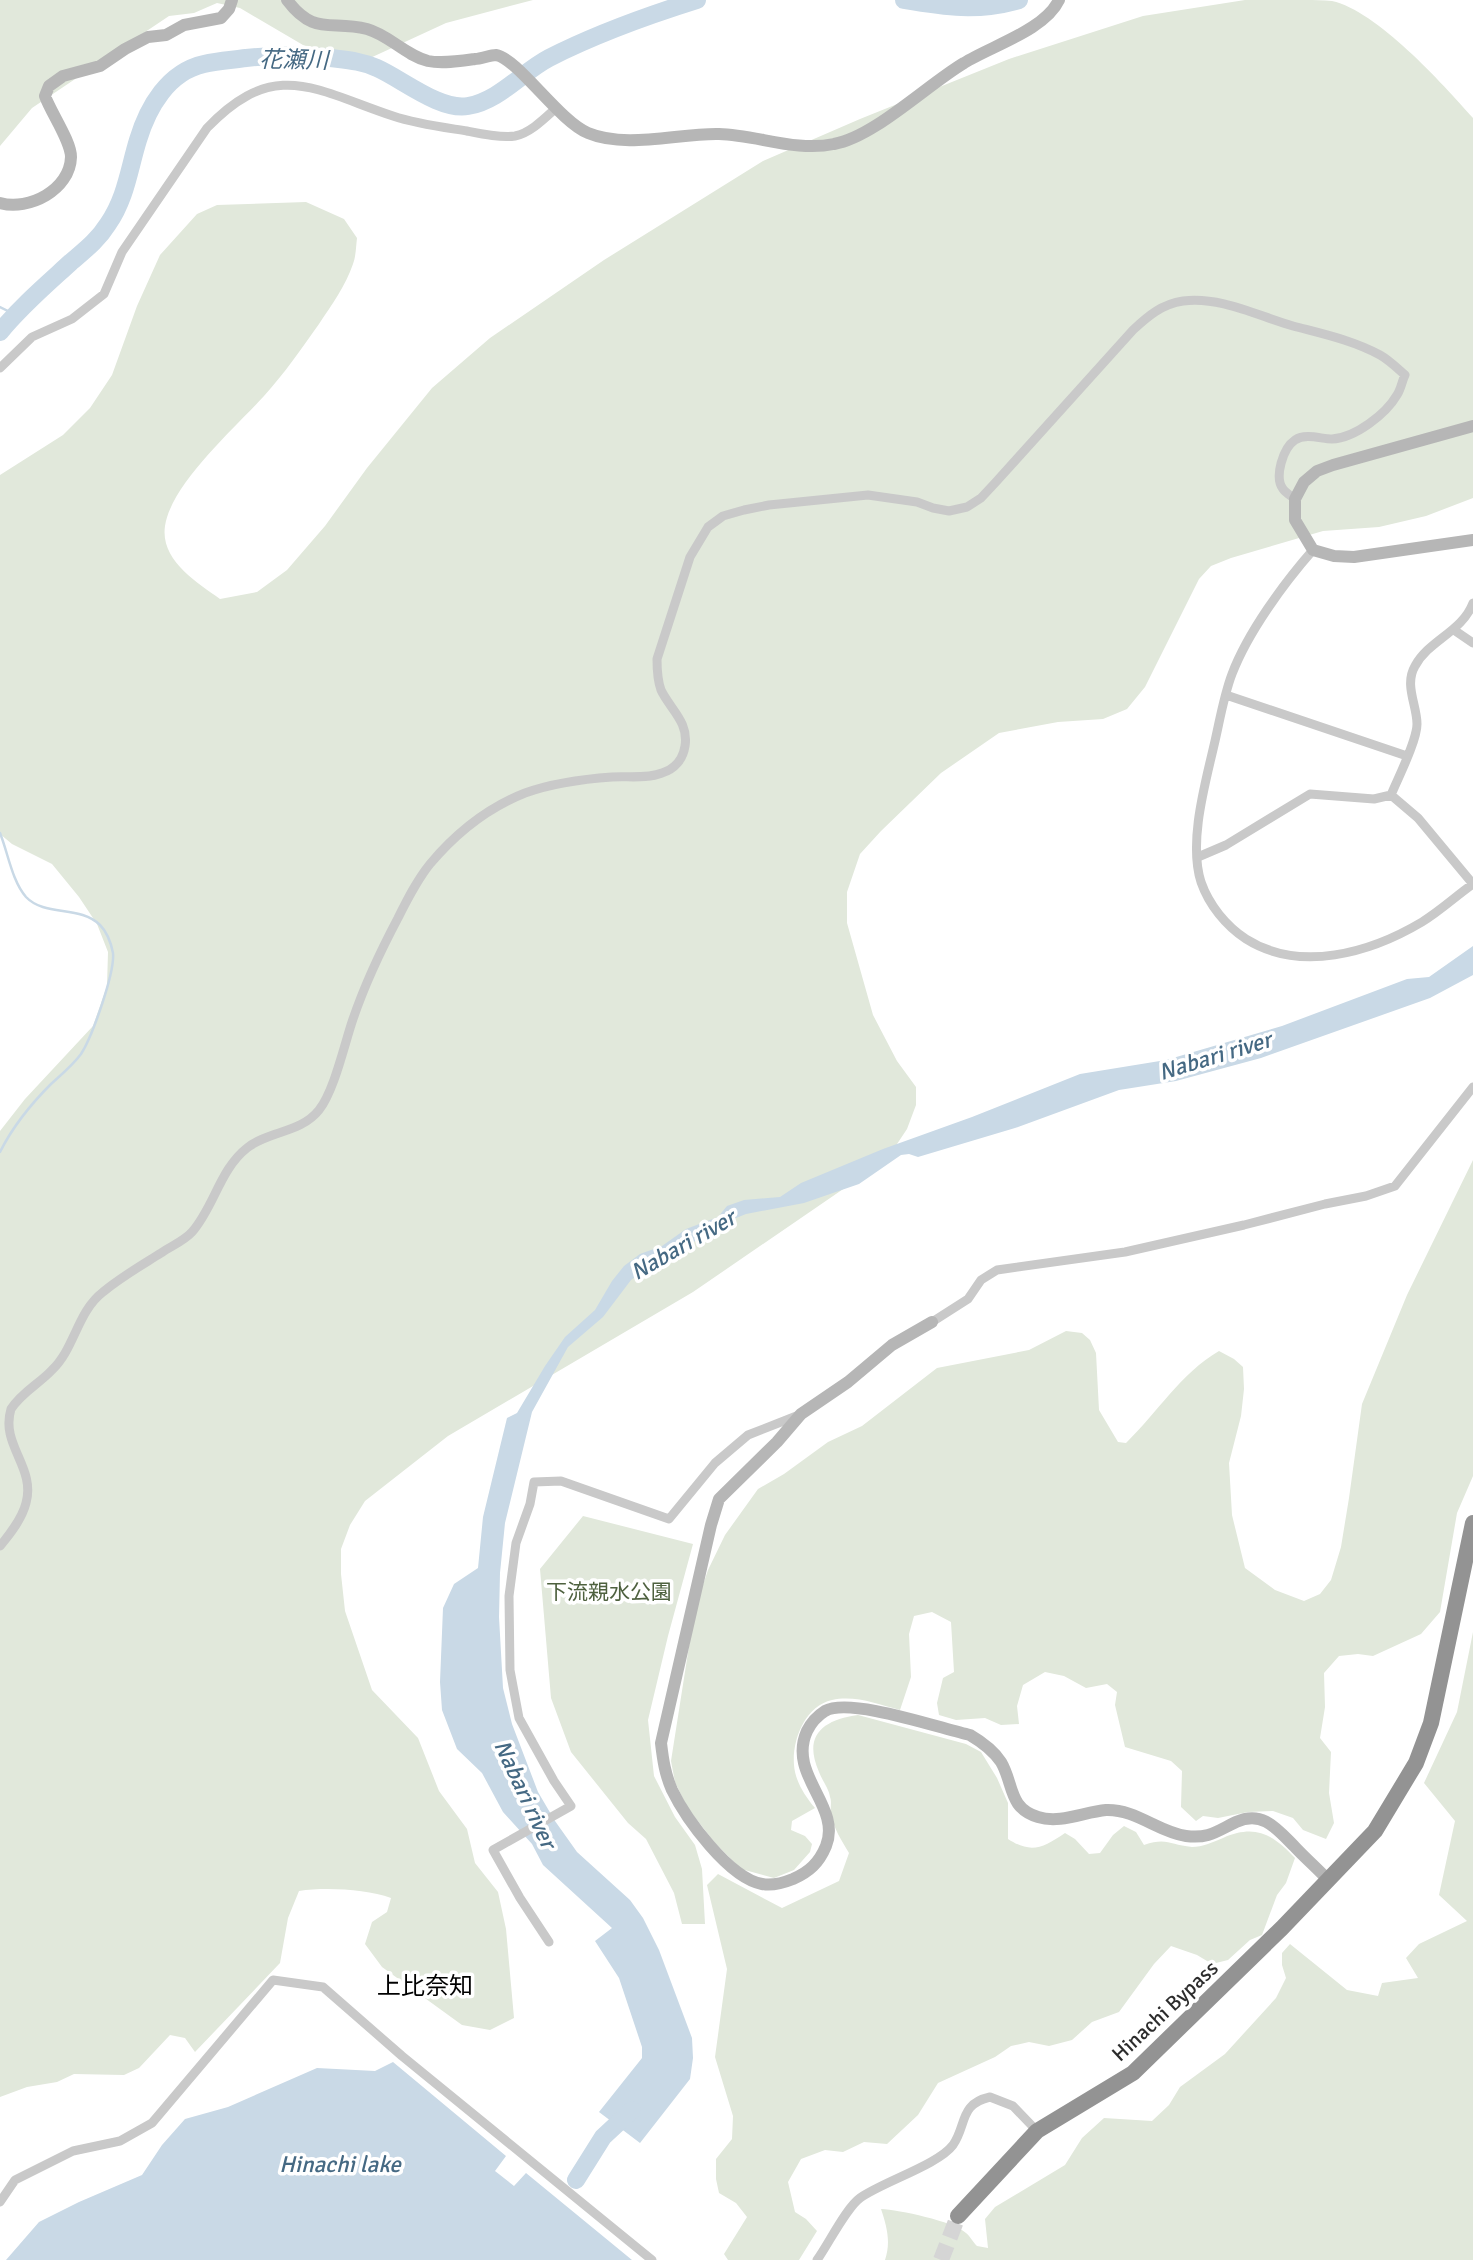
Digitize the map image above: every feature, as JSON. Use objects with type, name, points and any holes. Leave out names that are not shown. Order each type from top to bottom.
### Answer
[{"type":"highway","name":"Hinachi Bypass","points":[[958,2216],[1037,2131],[1133,2073],[1282,1928],[1375,1831],[1416,1763],[1432,1723],[1473,1523]]},
{"type":"street","points":[[0,203],[19,204],[44,197],[54,192],[65,176],[71,157],[66,139],[45,96],[49,86],[63,76],[100,66],[148,37],[166,35],[184,26],[221,18],[229,9],[232,0]]},
{"type":"street","points":[[287,0],[305,20],[318,25],[368,29],[428,61],[474,60],[496,55],[541,92],[555,110],[587,133],[606,138],[644,139],[721,134],[817,146],[836,144],[860,135],[962,64],[1042,20],[1055,8],[1059,0]]},
{"type":"street","points":[[0,368],[32,337],[72,319],[104,294],[122,251],[207,128],[218,116],[250,93],[272,85],[314,88],[408,120],[484,134],[516,136],[535,126],[555,110]]},
{"type":"street","points":[[0,1546],[27,1502],[27,1484],[4,1437],[4,1422],[12,1407],[27,1390],[53,1370],[87,1308],[102,1293],[190,1236],[206,1215],[230,1167],[247,1147],[300,1126],[318,1111],[330,1091],[363,990],[410,895],[428,866],[478,817],[527,792],[589,778],[652,776],[671,769],[680,760],[684,750],[685,731],[682,721],[659,686],[657,659],[690,557],[708,527],[723,516],[744,510],[867,495],[888,496],[949,511],[967,506],[981,498],[1147,317],[1163,307],[1181,301],[1198,300],[1232,306],[1360,345],[1383,356],[1405,375],[1397,395],[1373,423],[1354,433],[1333,439],[1306,437],[1296,440],[1287,449],[1279,478],[1281,487],[1296,499]]},
{"type":"street","points":[[1473,426],[1317,471],[1304,482],[1296,499],[1295,520],[1313,550],[1334,556],[1354,557],[1473,540]]},
{"type":"street","points":[[1313,550],[1292,574],[1248,641],[1232,673],[1199,813],[1198,857],[1201,881],[1214,908],[1234,931],[1260,948],[1292,957],[1342,954],[1422,922],[1473,884],[1418,818],[1391,795]]},
{"type":"street","points":[[1391,795],[1417,724],[1410,690],[1414,667],[1432,646],[1454,630],[1470,611],[1473,603]]},
{"type":"street","points":[[1454,630],[1473,643]]},
{"type":"street","points":[[1226,695],[1407,756]]},
{"type":"street","points":[[1198,857],[1226,845],[1310,794],[1374,799],[1391,795]]},
{"type":"street","points":[[1328,1880],[1279,1829],[1265,1819],[1254,1817],[1238,1821],[1212,1835],[1199,1837],[1183,1835],[1132,1814],[1107,1810],[1055,1818],[1036,1816],[1027,1812],[1013,1798],[1005,1770],[994,1753],[970,1735],[861,1708],[841,1707],[826,1711],[811,1723],[801,1752],[804,1767],[825,1811],[829,1828],[828,1839],[819,1860],[811,1868],[801,1875],[770,1885],[752,1881],[737,1872],[713,1849],[673,1791],[664,1766],[661,1743],[719,1499],[801,1415],[848,1382],[892,1345],[968,1299],[981,1280],[997,1270],[1125,1252],[1366,1196],[1395,1186],[1473,1087]]},
{"type":"street","points":[[549,1942],[494,1850],[571,1806],[519,1718],[510,1670],[509,1596],[516,1543],[530,1504],[534,1482],[561,1481],[669,1519],[715,1463],[748,1435],[801,1415]]},
{"type":"street","points":[[0,2202],[15,2180],[73,2151],[120,2141],[152,2123],[273,1980],[323,1987],[402,2056],[652,2260]]},
{"type":"street","points":[[817,2260],[858,2199],[938,2157],[952,2145],[972,2104],[990,2097],[1013,2105],[1037,2131]]},
{"type":"green space","points":[[0,0],[533,0],[446,23],[368,59],[345,60],[303,45],[240,8],[217,3],[194,13],[169,16],[32,108],[0,146]]},
{"type":"green space","points":[[1245,0],[1326,0],[1350,7],[1408,50],[1473,118],[1473,498],[1426,516],[1379,527],[1323,531],[1211,566],[1199,579],[1145,687],[1127,709],[1103,719],[1058,722],[999,733],[941,773],[860,854],[847,892],[847,923],[873,1015],[897,1061],[916,1087],[916,1105],[907,1129],[893,1150],[852,1183],[693,1292],[448,1436],[365,1501],[350,1525],[341,1549],[345,1611],[372,1690],[418,1738],[439,1791],[467,1829],[475,1863],[498,1892],[506,1929],[514,2018],[490,2030],[462,2025],[382,1967],[365,1944],[372,1922],[387,1912],[391,1898],[345,1890],[299,1891],[288,1918],[280,1963],[195,2052],[185,2038],[170,2035],[139,2068],[124,2075],[74,2074],[57,2082],[27,2087],[0,2097],[0,1131],[25,1099],[93,1026],[107,986],[108,952],[97,924],[52,864],[12,844],[0,834],[0,475],[63,435],[90,408],[112,375],[137,306],[160,255],[197,214],[217,205],[306,202],[344,219],[357,238],[353,264],[338,295],[279,379],[206,457],[179,492],[165,526],[165,538],[174,560],[220,599],[257,592],[287,570],[325,526],[367,468],[432,388],[490,338],[604,260],[763,161],[1009,59],[1143,16]]},
{"type":"green space","points":[[1473,1160],[1473,1476],[1457,1513],[1440,1612],[1421,1634],[1373,1656],[1339,1656],[1324,1673],[1325,1707],[1320,1738],[1331,1752],[1329,1793],[1334,1823],[1326,1839],[1303,1830],[1293,1818],[1273,1811],[1248,1812],[1218,1818],[1203,1816],[1196,1821],[1181,1807],[1182,1771],[1171,1761],[1125,1747],[1115,1705],[1117,1692],[1107,1684],[1086,1688],[1064,1676],[1045,1672],[1023,1685],[1017,1706],[1019,1724],[1001,1725],[985,1718],[956,1720],[939,1715],[937,1703],[943,1678],[954,1672],[951,1622],[932,1612],[914,1616],[909,1634],[911,1677],[900,1710],[858,1699],[832,1700],[814,1709],[802,1725],[795,1745],[795,1771],[801,1788],[815,1808],[792,1821],[791,1830],[805,1836],[812,1844],[810,1852],[794,1870],[774,1878],[741,1869],[715,1843],[687,1807],[675,1782],[671,1761],[695,1608],[708,1570],[725,1535],[758,1489],[828,1442],[862,1426],[937,1368],[1029,1350],[1066,1331],[1082,1333],[1090,1340],[1096,1353],[1099,1410],[1118,1442],[1126,1443],[1181,1382],[1219,1351],[1243,1367],[1241,1416],[1229,1463],[1232,1515],[1245,1568],[1275,1590],[1304,1601],[1320,1594],[1331,1580],[1341,1547],[1362,1404],[1407,1295]]},
{"type":"green space","name":"下流親水公園","points":[[583,1516],[693,1544],[648,1720],[654,1776],[675,1817],[695,1845],[702,1869],[705,1924],[682,1924],[674,1893],[646,1839],[628,1823],[571,1752],[551,1698],[540,1569]]},
{"type":"green space","points":[[1473,1632],[1473,2260],[885,2260],[888,2234],[881,2209],[950,2224],[966,2233],[977,2246],[988,2248],[985,2219],[995,2207],[1065,2165],[1082,2138],[1104,2118],[1152,2121],[1169,2105],[1180,2087],[1225,2054],[1276,1998],[1286,1978],[1282,1953],[1290,1944],[1347,1990],[1378,1996],[1382,1983],[1418,1978],[1406,1958],[1419,1944],[1467,1921],[1439,1895],[1455,1821],[1424,1783],[1457,1712]]},
{"type":"green space","points":[[858,1715],[966,1744],[981,1752],[1008,1803],[1008,1839],[1016,1844],[1037,1847],[1065,1833],[1089,1854],[1100,1853],[1113,1835],[1124,1826],[1136,1832],[1144,1845],[1163,1842],[1196,1847],[1234,1834],[1254,1832],[1271,1837],[1295,1858],[1262,1935],[1250,1940],[1228,1960],[1212,1964],[1197,1955],[1171,1946],[1154,1964],[1119,2012],[1092,2022],[1072,2040],[1049,2046],[1029,2042],[1011,2046],[995,2057],[938,2083],[918,2115],[887,2144],[864,2142],[843,2152],[825,2150],[801,2159],[788,2182],[795,2212],[817,2231],[799,2260],[728,2260],[724,2254],[747,2217],[736,2203],[719,2193],[716,2179],[716,2159],[732,2139],[733,2116],[715,2057],[727,1969],[707,1885],[718,1874],[782,1908],[839,1881],[849,1853],[834,1824],[831,1801],[813,1749],[815,1739],[826,1726],[845,1717]]},
{"type":"water","points":[[1473,946],[1473,975],[1430,998],[1261,1058],[1176,1081],[1119,1090],[1015,1128],[918,1157],[901,1155],[859,1184],[804,1203],[746,1214],[726,1222],[692,1243],[680,1255],[646,1269],[631,1280],[603,1317],[568,1347],[532,1412],[505,1523],[499,1617],[503,1688],[512,1724],[538,1792],[577,1852],[630,1900],[643,1918],[659,1950],[692,2038],[690,2079],[640,2143],[599,2112],[642,2058],[642,2047],[619,1978],[595,1941],[612,1928],[543,1865],[532,1844],[503,1812],[482,1773],[457,1749],[442,1710],[440,1682],[443,1608],[454,1584],[478,1568],[483,1517],[507,1418],[517,1413],[565,1337],[595,1310],[624,1266],[640,1254],[662,1246],[686,1229],[718,1217],[727,1206],[744,1200],[780,1197],[801,1183],[883,1149],[1080,1074],[1166,1060],[1282,1026],[1407,979],[1429,977]]},
{"type":"water","name":"Hinachi lake","points":[[393,2062],[506,2156],[495,2171],[514,2186],[526,2173],[632,2260],[6,2260],[39,2222],[142,2175],[162,2145],[185,2119],[228,2107],[317,2068],[375,2071]]},
{"type":"waterway","name":"花瀬川","points":[[0,332],[25,304],[104,230],[119,204],[147,115],[170,83],[191,68],[220,61],[278,56],[348,60],[377,68],[445,104],[468,106],[490,98],[539,64],[567,49],[659,12],[697,0]]},
{"type":"waterway","name":"花瀬川","points":[[904,0],[962,7],[990,6],[1019,0]]},
{"type":"waterway","points":[[0,307],[14,314]]},
{"type":"waterway","points":[[0,833],[14,875],[26,897],[43,907],[92,919],[105,931],[113,953],[102,1005],[81,1054],[29,1108],[10,1133],[0,1152]]},
{"type":"waterway","name":"Nabari river","points":[[576,2180],[603,2137],[632,2110]]},
{"type":"tunnel","points":[[941,2260],[958,2216]]},
{"type":"district","name":"上比奈知","points":[[425,1986]]}]
